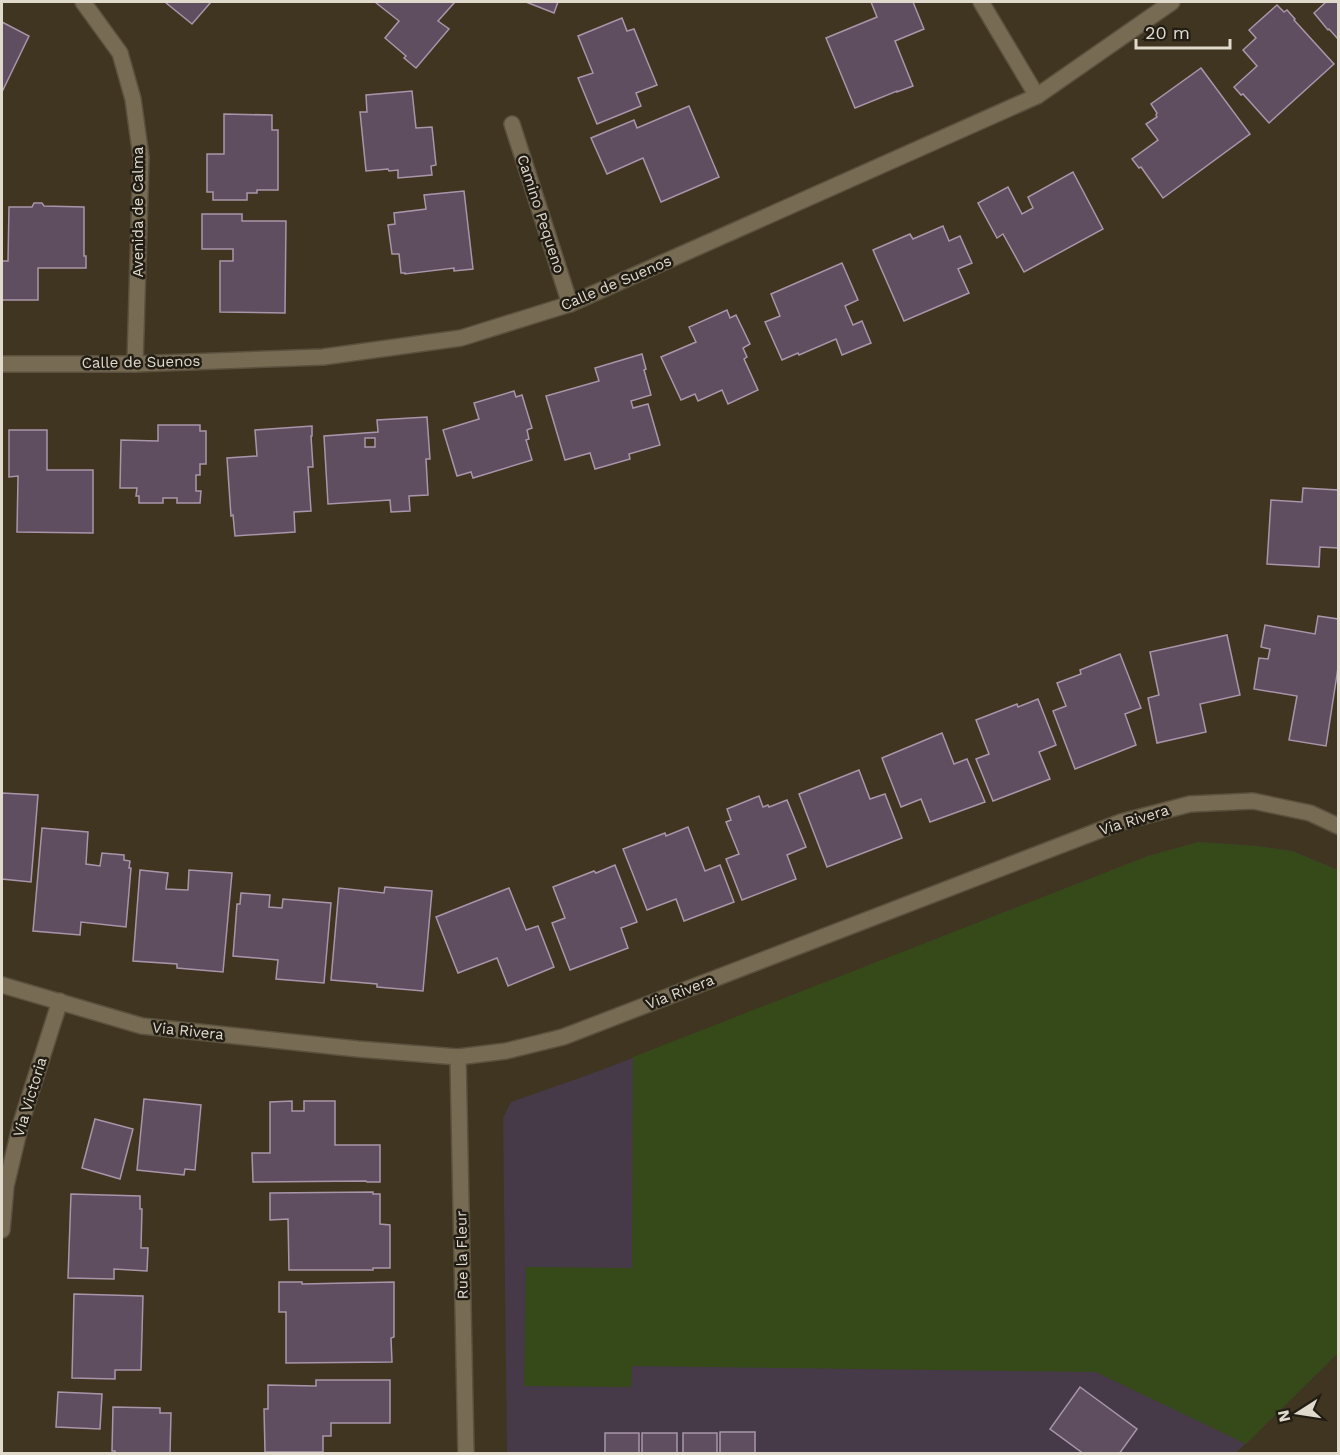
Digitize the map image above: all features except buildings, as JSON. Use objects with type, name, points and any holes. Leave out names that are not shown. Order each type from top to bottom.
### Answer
[{"type":"street","name":"Avenida de Calma","points":[[83,2],[120,53],[133,99],[141,157],[135,364]]},
{"type":"street","points":[[981,2],[1037,96]]},
{"type":"street","name":"Calle de Suenos","points":[[2,364],[135,364],[323,357],[461,338],[570,304],[1037,96],[1172,2]]},
{"type":"street","name":"Camino Pequeno","points":[[512,124],[570,304]]},
{"type":"street","name":"Via Rivera","points":[[2,984],[142,1026],[358,1049],[458,1057],[506,1051],[563,1037],[1121,822],[1178,807],[1190,804],[1253,801],[1310,813],[1338,826]]},
{"type":"street","name":"Via Victoria","points":[[2,1230],[6,1186],[21,1123],[60,1001]]},
{"type":"street","name":"Rue la Fleur","points":[[458,1057],[466,1454]]},
{"type":"shaded area","points":[[1198,842],[1292,851],[1338,870],[1338,1353],[1236,1453],[507,1453],[503,1118],[511,1102],[599,1071],[1148,856]]},
{"type":"green space","points":[[1198,842],[1292,851],[1338,870],[1338,1353],[1246,1444],[1096,1372],[632,1366],[631,1387],[524,1386],[526,1267],[632,1268],[633,1057],[1148,856]]}]
